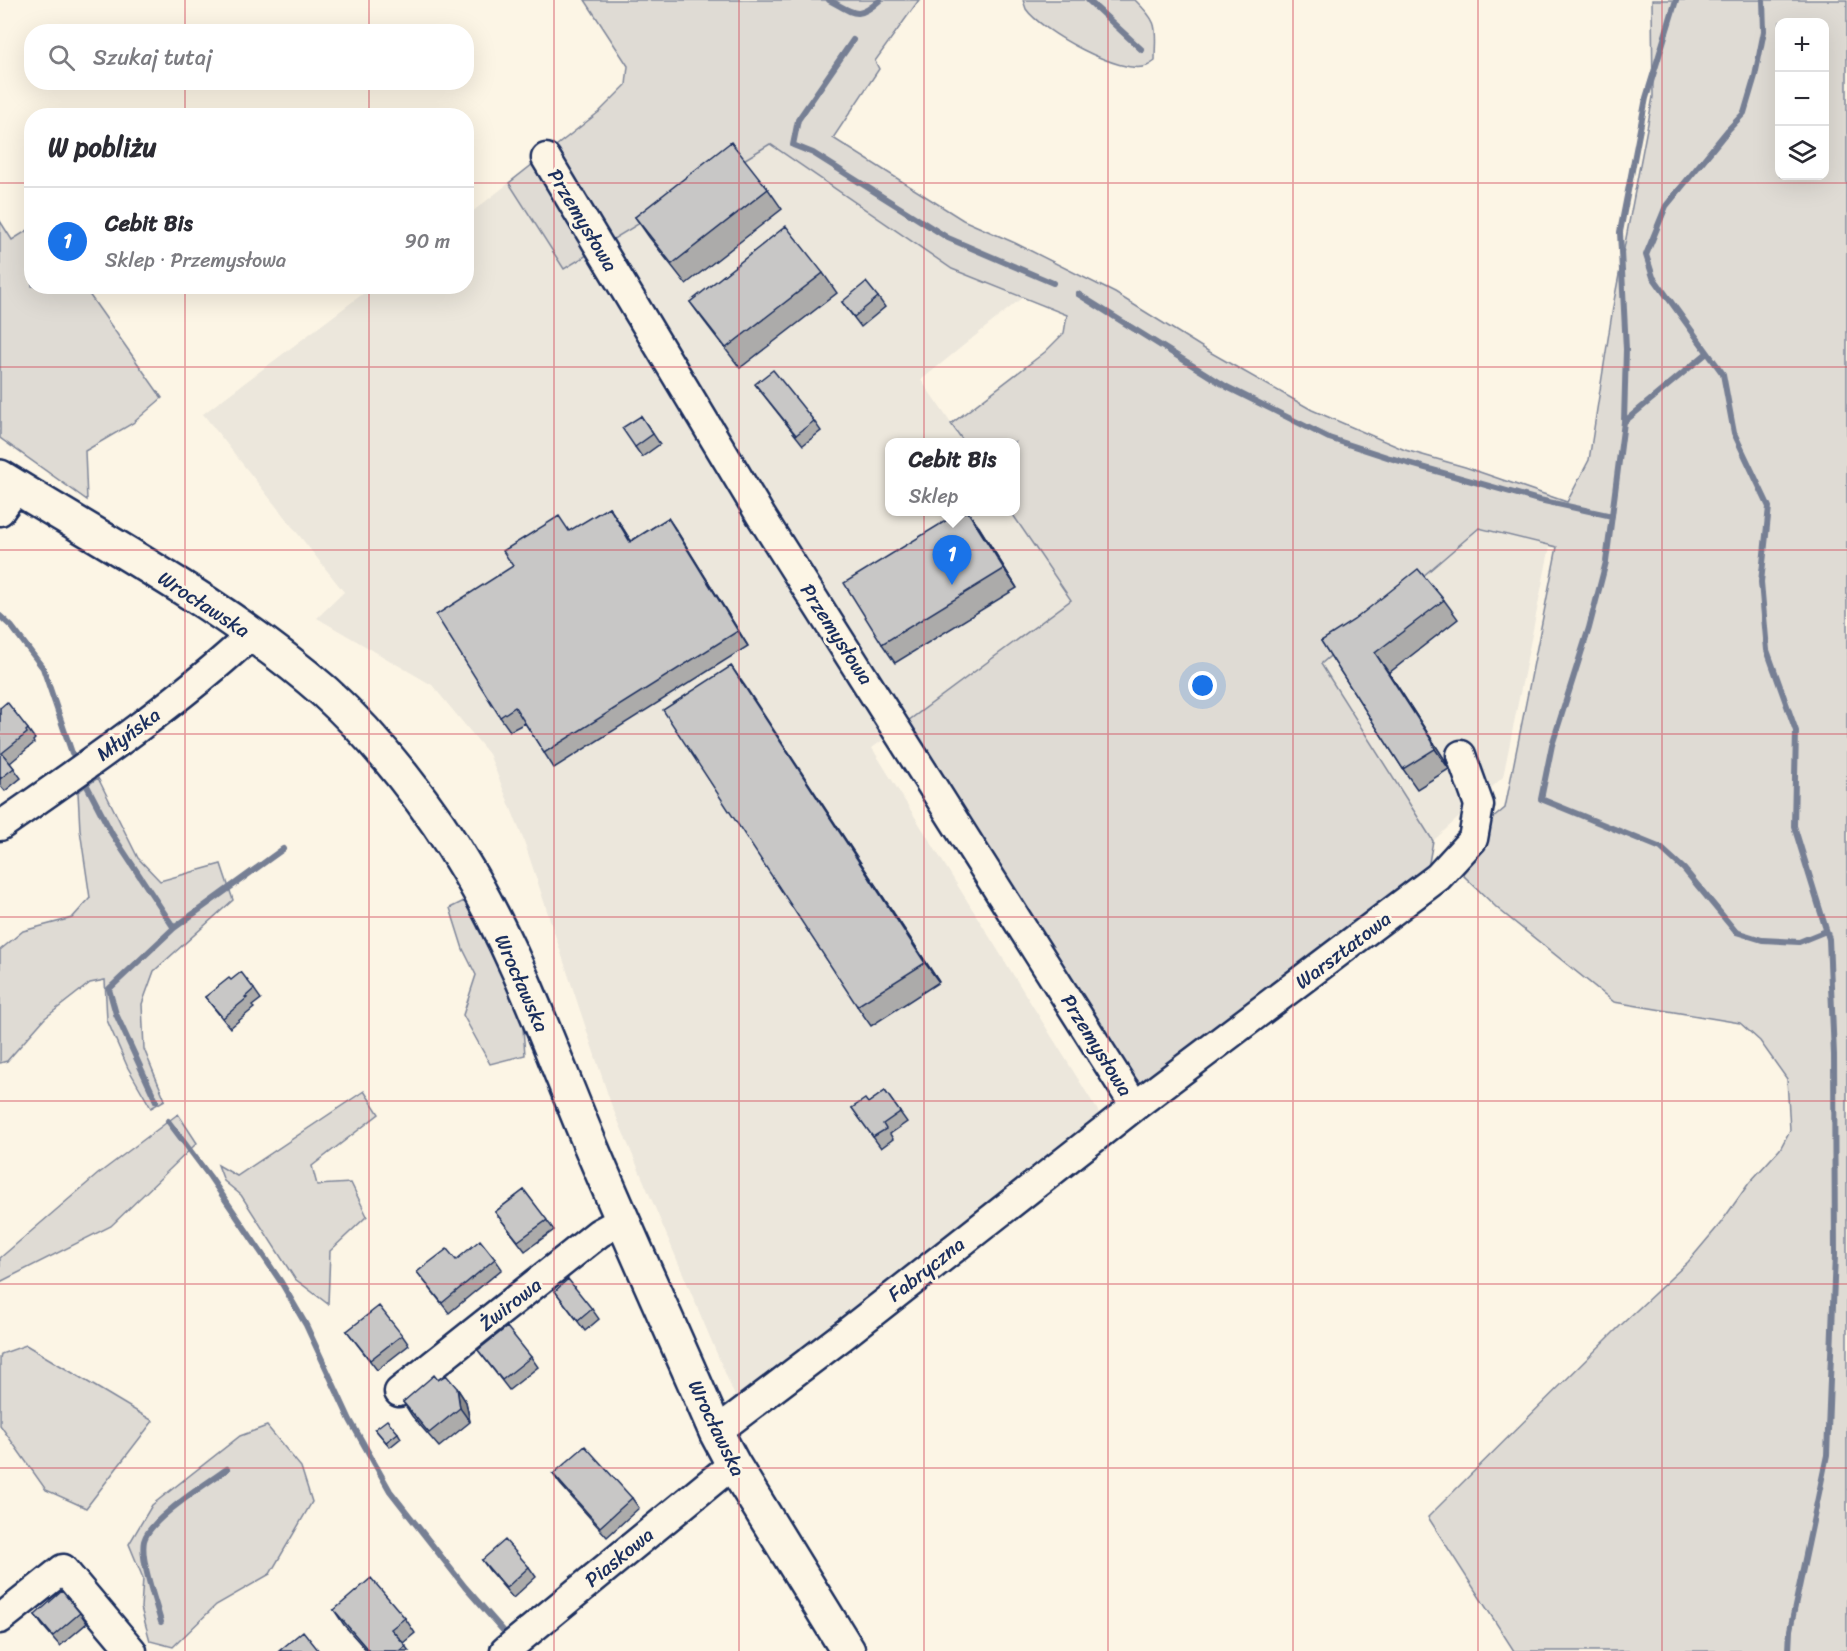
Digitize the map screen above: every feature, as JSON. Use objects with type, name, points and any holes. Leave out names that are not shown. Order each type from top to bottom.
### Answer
[{"type":"main road","name":"Wrocławska","points":[[6,492],[198,599],[273,650],[327,694],[370,739],[435,820],[468,871],[506,945],[716,1432],[733,1464],[848,1651]]},
{"type":"street","name":"Przemysłowa","points":[[546,158],[761,516],[1136,1106]]},
{"type":"street","name":"Młyńska","points":[[0,826],[198,682],[251,635]]},
{"type":"street","name":"Warsztatowa","points":[[1136,1106],[1438,877],[1473,839],[1479,806],[1461,755]]},
{"type":"street","name":"Fabryczna","points":[[716,1432],[844,1335],[1136,1106]]},
{"type":"street","name":"Żwirowa","points":[[399,1392],[599,1233],[623,1220]]},
{"type":"street","name":"Piaskowa","points":[[505,1651],[733,1464]]},
{"type":"street","points":[[0,1619],[63,1569],[132,1651]]},
{"type":"shaded area","points":[[585,0],[919,0],[875,61],[879,69],[833,138],[963,220],[1115,293],[1208,351],[1312,410],[1405,450],[1465,467],[1567,502],[1589,460],[1614,301],[1653,97],[1652,0],[1847,0],[1847,1651],[1514,1651],[1428,1517],[1620,1326],[1688,1262],[1720,1224],[1749,1183],[1780,1149],[1790,1130],[1787,1079],[1760,1041],[1740,1023],[1614,1002],[1497,908],[1462,874],[1491,820],[1505,808],[1557,547],[1479,528],[1321,664],[1433,841],[1427,873],[1143,1086],[1132,1074],[908,721],[1071,600],[1014,516],[1020,516],[1020,438],[961,438],[951,424],[1045,352],[1064,333],[1067,315],[952,269],[770,144],[564,269],[509,183],[599,112],[626,85],[628,66]]},
{"type":"shaded area","points":[[1023,0],[1135,0],[1149,15],[1155,28],[1155,61],[1147,66],[1135,67],[1119,64],[1082,50],[1034,18],[1026,9]]},
{"type":"shaded area","points":[[770,144],[952,269],[1023,297],[921,380],[961,438],[885,438],[885,516],[1014,516],[1071,600],[872,748],[1103,1119],[737,1401],[611,1104],[524,841],[489,754],[432,685],[317,618],[344,592],[203,414],[363,294],[474,294],[474,210],[509,183],[564,269]]},
{"type":"shaded area","points":[[0,221],[12,240],[24,232],[24,294],[89,294],[162,398],[133,423],[85,451],[87,500],[0,438]]},
{"type":"shaded area","points":[[1479,528],[1550,546],[1503,777],[1433,841],[1321,664]]},
{"type":"shaded area","points":[[98,778],[138,858],[160,881],[221,864],[233,900],[154,971],[142,1004],[144,1049],[165,1100],[151,1108],[128,1068],[107,1020],[105,980],[90,983],[45,1018],[7,1061],[0,1063],[0,950],[23,931],[72,918],[90,898],[80,830],[78,792]]},
{"type":"shaded area","points":[[464,901],[522,1015],[525,1055],[490,1064],[463,1015],[476,975],[463,949],[450,908]]},
{"type":"shaded area","points":[[364,1091],[379,1114],[312,1166],[317,1185],[351,1183],[367,1216],[330,1251],[328,1304],[295,1279],[241,1195],[224,1181],[218,1165],[237,1176]]},
{"type":"shaded area","points":[[178,1114],[197,1143],[111,1226],[0,1282],[0,1258],[98,1174]]},
{"type":"shaded area","points":[[26,1345],[153,1421],[86,1508],[46,1490],[0,1425],[1,1354]]},
{"type":"shaded area","points":[[267,1426],[301,1467],[312,1502],[270,1574],[216,1605],[173,1647],[150,1641],[141,1608],[143,1578],[129,1544],[152,1505],[240,1436]]},
{"type":"building","points":[[731,142],[768,189],[672,264],[635,217]]},
{"type":"building","points":[[786,226],[823,273],[726,348],[690,302]]},
{"type":"building","points":[[866,282],[878,297],[854,317],[842,302]]},
{"type":"building","points":[[773,370],[814,421],[796,435],[755,384]]},
{"type":"building","points":[[641,416],[653,434],[635,447],[622,428]]},
{"type":"building","points":[[609,507],[630,542],[668,518],[738,631],[544,753],[515,707],[500,717],[436,615],[513,566],[503,551],[559,516],[569,531]]},
{"type":"building","points":[[953,516],[971,516],[1004,569],[882,644],[844,583]]},
{"type":"building","points":[[1418,569],[1444,600],[1375,653],[1435,749],[1403,769],[1321,641],[1354,620]]},
{"type":"building","points":[[731,666],[925,963],[857,1006],[663,710]]},
{"type":"building","points":[[7,702],[28,729],[27,733],[2,753],[14,768],[0,779],[0,708]]},
{"type":"building","points":[[241,972],[254,989],[223,1018],[205,997],[229,978],[231,980]]},
{"type":"building","points":[[885,1091],[900,1112],[883,1124],[886,1129],[873,1137],[852,1108],[865,1099],[868,1103]]},
{"type":"building","points":[[524,1190],[547,1220],[518,1241],[495,1212]]},
{"type":"building","points":[[480,1240],[495,1259],[442,1303],[417,1272],[447,1249],[456,1260]]},
{"type":"building","points":[[568,1279],[592,1309],[578,1321],[555,1291]]},
{"type":"building","points":[[379,1306],[402,1335],[370,1360],[347,1331]]},
{"type":"building","points":[[507,1327],[531,1357],[502,1380],[478,1350]]},
{"type":"building","points":[[434,1375],[438,1380],[446,1375],[457,1388],[460,1408],[429,1433],[403,1402]]},
{"type":"building","points":[[387,1420],[398,1433],[386,1442],[375,1429]]},
{"type":"building","points":[[585,1446],[632,1498],[600,1527],[553,1474]]},
{"type":"building","points":[[505,1540],[529,1567],[506,1588],[482,1560]]},
{"type":"building","points":[[371,1578],[405,1618],[391,1629],[406,1646],[400,1651],[369,1651],[334,1610]]},
{"type":"building","points":[[62,1591],[80,1613],[53,1636],[35,1615]]},
{"type":"building","points":[[303,1631],[319,1651],[279,1651]]},
{"type":"waterway","points":[[829,0],[855,13],[866,11],[880,0]]},
{"type":"waterway","points":[[1088,0],[1142,50]]},
{"type":"waterway","points":[[1624,422],[1626,349],[1620,232],[1646,98],[1676,0]]},
{"type":"waterway","points":[[1763,0],[1764,31],[1755,76],[1744,113],[1666,206],[1646,255],[1653,277],[1723,374],[1734,433],[1769,507],[1761,582],[1767,650],[1796,731],[1794,826],[1829,939],[1834,1055],[1835,1255],[1827,1455],[1790,1630],[1789,1651]]},
{"type":"waterway","points":[[853,40],[798,120],[793,145],[813,153],[948,238],[1053,283]]},
{"type":"waterway","points":[[1078,294],[1227,387],[1329,438],[1390,458],[1535,499],[1612,516]]},
{"type":"waterway","points":[[1707,353],[1624,422],[1606,562],[1589,628],[1552,745],[1541,799],[1661,848],[1684,869],[1736,932],[1762,940],[1799,942],[1826,931]]},
{"type":"waterway","points":[[0,616],[12,627],[43,668],[72,753]]},
{"type":"waterway","points":[[85,782],[112,834],[174,928]]},
{"type":"waterway","points":[[156,1101],[116,1014],[109,989],[174,928],[283,849]]},
{"type":"waterway","points":[[168,1121],[210,1177],[281,1282],[306,1325],[350,1420],[390,1491],[465,1587],[508,1636]]},
{"type":"waterway","points":[[161,1622],[146,1570],[144,1541],[148,1532],[167,1512],[227,1469]]},
{"type":"place","name":"Cebit Bis","points":[[952,585]]}]
